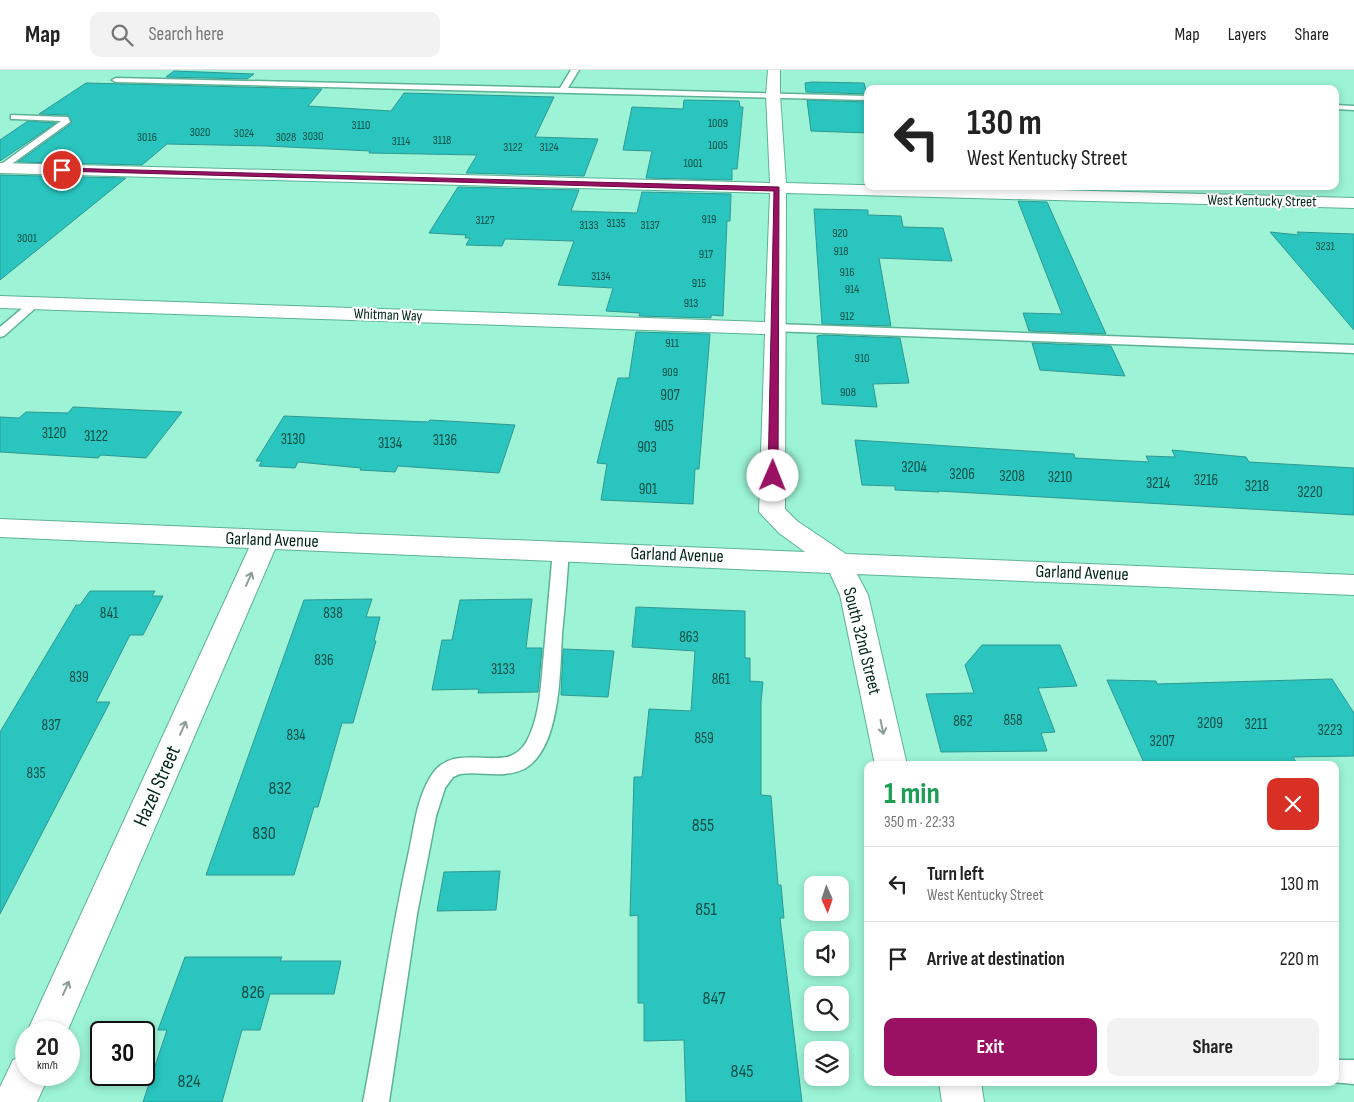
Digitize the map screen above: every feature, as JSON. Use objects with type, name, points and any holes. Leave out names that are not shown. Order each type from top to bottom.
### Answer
[{"type":"street","name":"South 32nd Street","points":[[774,70],[773,95],[778,172],[772,512],[788,527],[838,562],[854,595],[890,761]]},
{"type":"street","name":"West Kentucky Street","points":[[1,168],[1354,203]]},
{"type":"street","name":"Whitman Way","points":[[0,302],[776,328]]},
{"type":"street","name":"Garland Avenue","points":[[0,528],[266,540],[561,550],[1354,585]]},
{"type":"street","name":"Hazel Street","points":[[51,1021],[266,540]]},
{"type":"street","points":[[15,1102],[23,1086]]},
{"type":"street","points":[[961,1086],[964,1102]]},
{"type":"lane","points":[[563,90],[575,70]]},
{"type":"lane","points":[[116,80],[864,98]]},
{"type":"lane","points":[[1339,107],[1354,108]]},
{"type":"lane","points":[[1,168],[66,122],[66,119],[14,117]]},
{"type":"lane","points":[[0,333],[35,303]]},
{"type":"lane","points":[[776,328],[1354,348]]},
{"type":"lane","points":[[376,1102],[410,892],[431,800],[437,783],[449,769],[466,764],[502,766],[527,757],[532,749],[548,704],[561,550]]},
{"type":"lane","points":[[1339,1072],[1354,1072]]},
{"type":"building","points":[[174,71],[254,74],[247,79],[166,77]]},
{"type":"building","points":[[86,83],[322,89],[308,106],[391,111],[404,93],[554,97],[535,137],[598,139],[584,176],[466,173],[477,155],[369,153],[370,151],[267,146],[167,144],[142,165],[18,162],[72,123],[68,115],[39,114]]},
{"type":"building","points":[[805,83],[864,83],[864,94],[806,92]]},
{"type":"building","points":[[684,100],[739,101],[740,107],[743,107],[737,169],[732,169],[732,180],[646,178],[652,151],[623,150],[632,107],[683,109]]},
{"type":"building","points":[[807,100],[864,102],[864,133],[811,131]]},
{"type":"building","points":[[28,121],[56,123],[0,161],[0,140]]},
{"type":"building","points":[[0,175],[126,178],[0,280]]},
{"type":"building","points":[[458,187],[579,190],[571,211],[637,213],[642,192],[731,194],[730,221],[727,221],[723,316],[711,315],[711,318],[639,316],[640,313],[606,311],[613,288],[558,285],[574,241],[505,239],[502,246],[466,245],[470,238],[465,238],[466,235],[429,233]]},
{"type":"building","points":[[1018,201],[1047,202],[1106,334],[1029,331],[1023,313],[1062,314]]},
{"type":"building","points":[[814,209],[868,210],[868,215],[901,216],[903,227],[943,228],[952,261],[879,258],[891,326],[822,324]]},
{"type":"building","points":[[1270,232],[1299,235],[1297,232],[1354,234],[1354,330]]},
{"type":"building","points":[[636,332],[710,334],[699,469],[695,469],[693,504],[601,500],[607,464],[597,463],[618,378],[629,378]]},
{"type":"building","points":[[817,336],[900,338],[909,383],[873,384],[877,407],[822,404]]},
{"type":"building","points":[[1032,343],[1111,346],[1125,376],[1040,370]]},
{"type":"building","points":[[73,407],[182,412],[146,458],[101,455],[98,458],[0,452],[0,417],[19,418],[26,412],[68,413]]},
{"type":"building","points":[[284,416],[428,422],[430,420],[515,425],[499,473],[398,466],[395,472],[360,470],[361,468],[298,462],[295,468],[259,466],[262,461],[256,461]]},
{"type":"building","points":[[855,440],[1074,454],[1075,458],[1149,462],[1146,456],[1175,457],[1172,450],[1246,457],[1249,462],[1354,468],[1354,515],[895,490],[895,486],[862,485]]},
{"type":"building","points":[[90,591],[155,591],[152,596],[163,596],[143,635],[130,635],[96,702],[110,702],[0,914],[0,732],[76,605],[80,605]]},
{"type":"building","points":[[372,599],[366,617],[380,617],[374,641],[376,641],[353,723],[342,723],[318,807],[314,807],[294,875],[206,875],[304,600]]},
{"type":"building","points":[[532,599],[526,648],[542,648],[538,692],[478,693],[479,689],[432,690],[442,640],[452,640],[460,600]]},
{"type":"building","points":[[636,607],[745,611],[745,658],[750,658],[750,681],[763,682],[761,702],[761,795],[771,796],[778,885],[781,885],[784,918],[780,918],[802,1102],[686,1102],[684,1040],[644,1041],[644,1003],[638,1003],[638,915],[630,916],[634,777],[642,777],[649,709],[691,711],[695,651],[632,647]]},
{"type":"building","points":[[982,645],[1060,645],[1077,686],[1038,688],[1055,732],[1041,733],[1047,751],[941,752],[926,694],[974,693],[965,665]]},
{"type":"building","points":[[563,649],[614,651],[608,697],[561,695]]},
{"type":"building","points":[[1332,679],[1354,713],[1354,756],[1293,757],[1296,761],[1143,761],[1107,680],[1156,681],[1157,684]]},
{"type":"building","points":[[500,871],[496,910],[437,911],[444,872]]},
{"type":"building","points":[[185,957],[282,957],[280,961],[341,961],[334,994],[270,994],[260,1030],[242,1030],[222,1102],[143,1102],[148,1086],[155,1086],[155,1066],[167,1030],[158,1030]]},
{"type":"route","points":[[62,170],[777,189],[773,476]]}]
